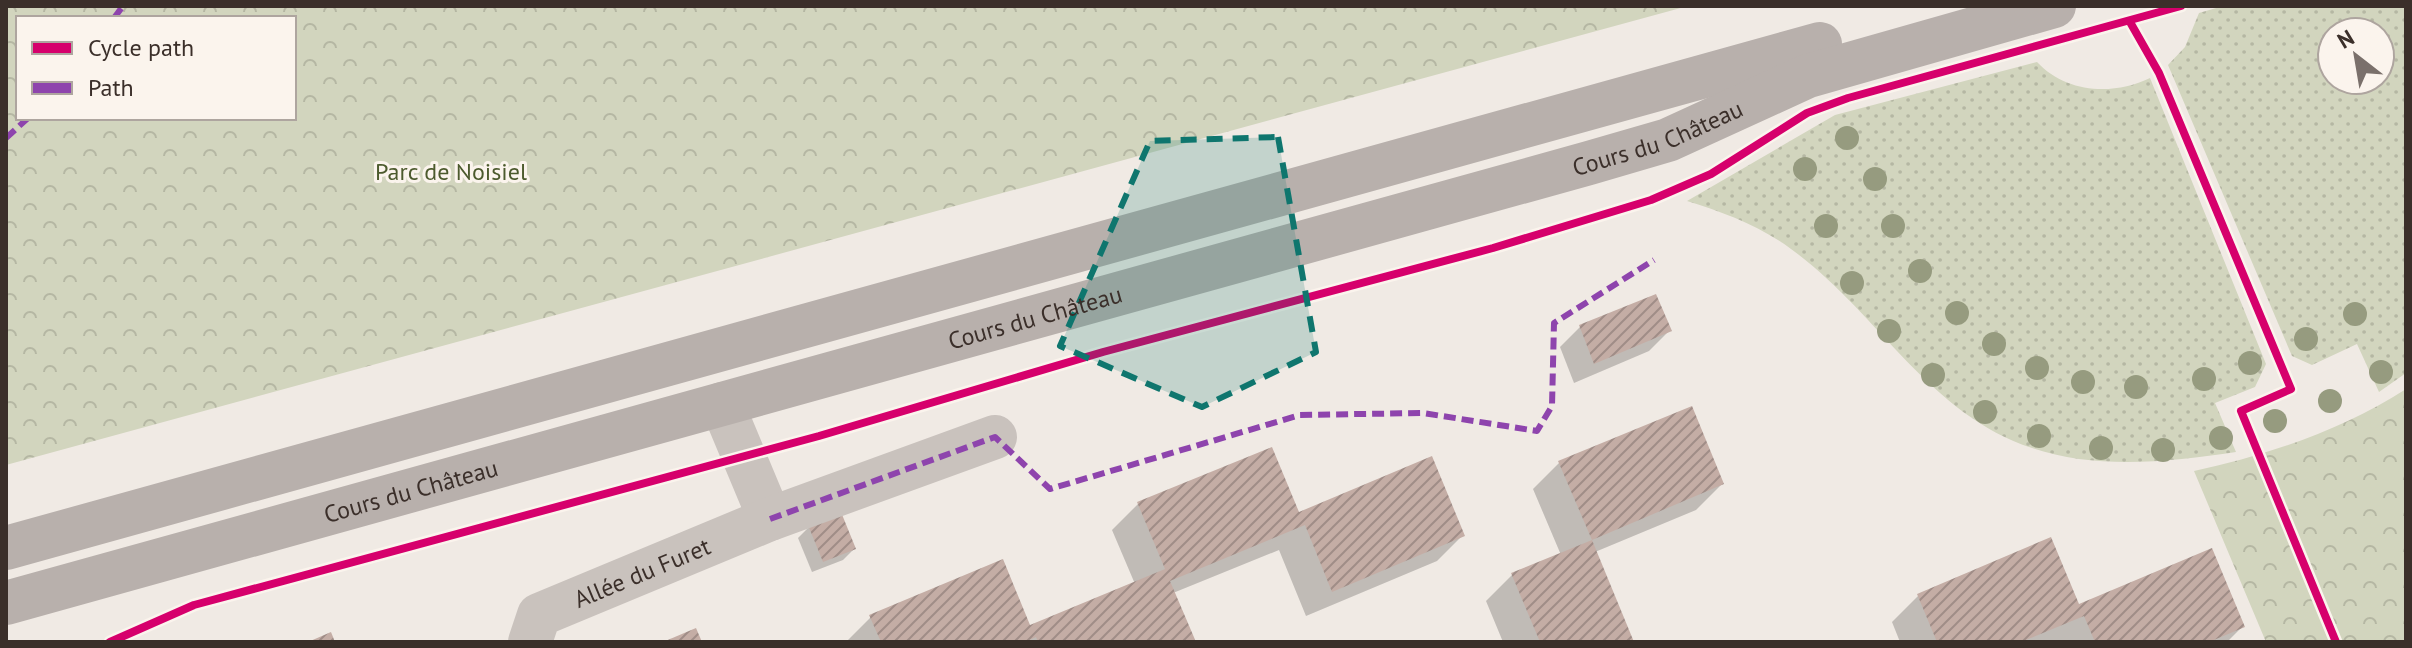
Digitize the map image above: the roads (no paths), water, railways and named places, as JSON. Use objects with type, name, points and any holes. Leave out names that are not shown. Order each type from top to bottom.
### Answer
[{"type":"main road","name":"Cours du Château","points":[[6,548],[1961,6]]},
{"type":"main road","name":"Cours du Château","points":[[6,603],[1668,140],[1808,76],[2054,6]]},
{"type":"street","points":[[722,404],[770,519]]},
{"type":"street","name":"Allée du Furet","points":[[530,642],[539,615],[770,519],[995,437]]},
{"type":"park label","name":"Parc de Noisiel","points":[[451,171]]}]
